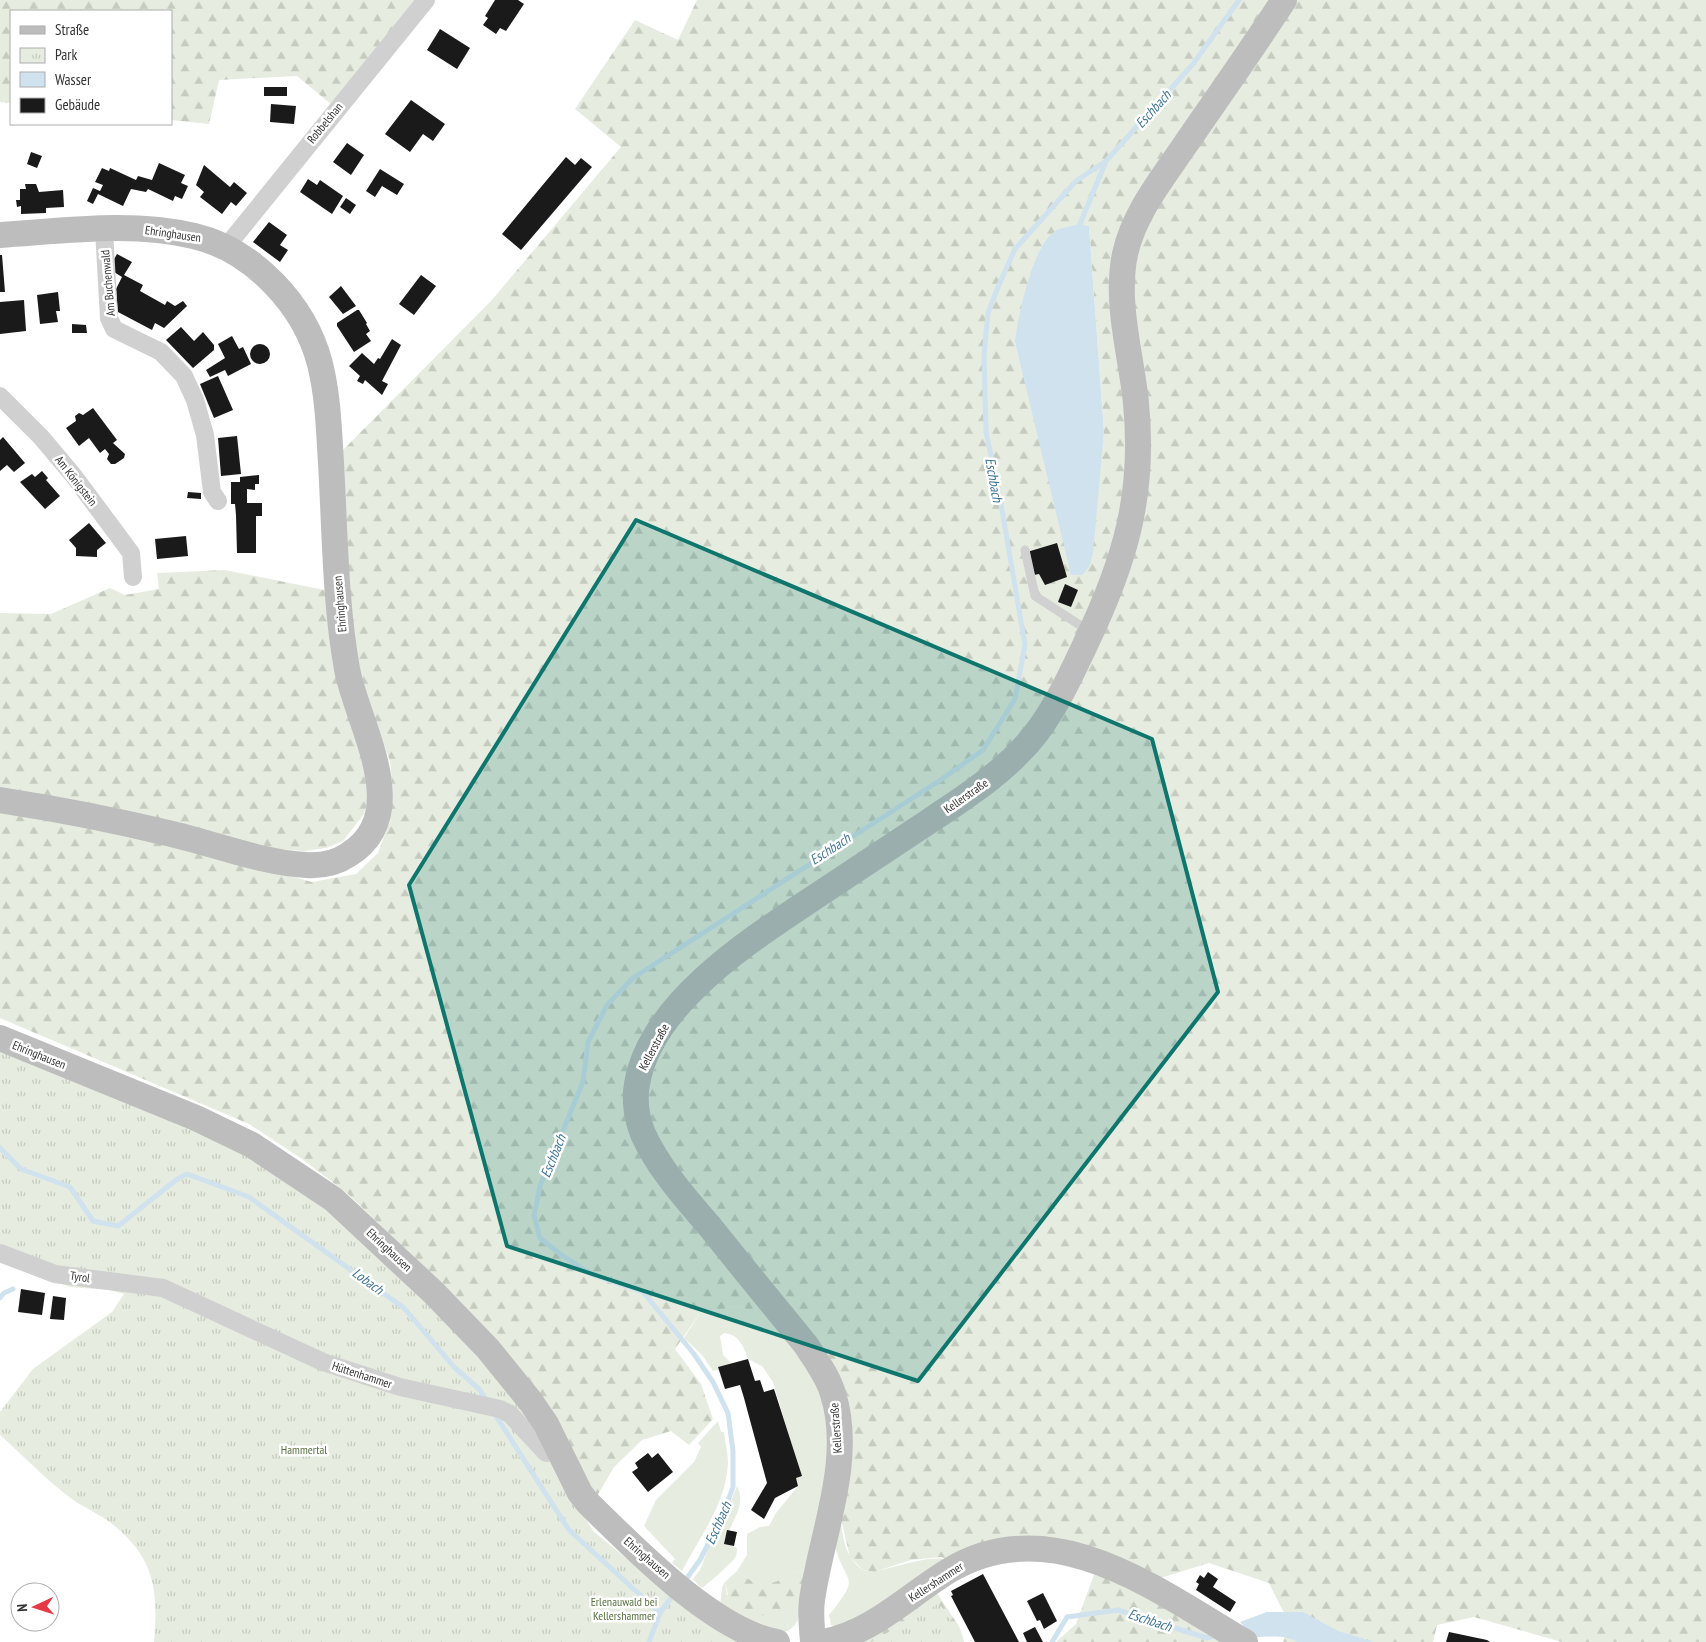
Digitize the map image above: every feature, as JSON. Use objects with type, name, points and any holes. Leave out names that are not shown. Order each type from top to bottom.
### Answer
[{"type":"main road","name":"Kellerstraße","points":[[813,1642],[812,1598],[837,1473],[838,1424],[833,1394],[820,1365],[806,1345],[657,1160],[639,1123],[636,1093],[638,1076],[654,1041],[677,1007],[730,958],[770,927],[965,797],[1014,759],[1044,721],[1075,666],[1091,632],[1123,553],[1136,494],[1138,452],[1136,403],[1122,294],[1123,268],[1128,244],[1146,203],[1284,0]]},
{"type":"main road","name":"Ehringhausen","points":[[0,235],[140,229],[178,233],[205,239],[226,247],[257,269],[280,290],[304,326],[320,363],[328,423],[340,614],[346,661],[354,694],[374,753],[379,780],[379,800],[374,823],[365,840],[348,856],[328,863],[309,865],[269,858],[122,822],[0,800]]},
{"type":"main road","name":"Ehringhausen","points":[[0,1038],[196,1118],[252,1145],[333,1199],[384,1245],[488,1349],[531,1402],[546,1424],[557,1450],[580,1493],[588,1503],[679,1586],[714,1614],[738,1629],[777,1642]]},
{"type":"main road","name":"Kellershammer","points":[[823,1642],[863,1629],[893,1611],[950,1570],[987,1554],[1017,1548],[1050,1550],[1087,1556],[1117,1568],[1245,1642]]},
{"type":"street","name":"Robbelshan","points":[[226,247],[426,0]]},
{"type":"street","name":"Am Buchenwald","points":[[104,230],[109,318],[114,329],[155,348],[184,376],[201,420],[212,492],[218,501]]},
{"type":"street","name":"Am Königstein","points":[[0,396],[40,437],[73,475],[131,553],[133,577]]},
{"type":"street","name":"Tyrol","points":[[0,1253],[55,1274],[163,1288]]},
{"type":"street","name":"Hüttenhammer","points":[[163,1288],[324,1362],[400,1387],[479,1404],[510,1414],[546,1452],[557,1450]]},
{"type":"lane","points":[[1025,550],[1035,596],[1091,632]]},
{"type":"highlighted area","points":[[636,520],[1152,739],[1218,992],[918,1381],[507,1246],[409,885]]},
{"type":"green space","points":[[0,0],[419,0],[332,105],[297,76],[219,80],[209,124],[172,120],[172,10],[10,10],[10,103],[0,102]]},
{"type":"green space","points":[[697,0],[1272,0],[1135,202],[1128,474],[1110,563],[1042,708],[1008,751],[707,965],[628,1100],[765,1305],[757,1314],[740,1306],[700,1313],[675,1349],[701,1384],[713,1419],[689,1445],[671,1431],[642,1440],[614,1467],[596,1498],[398,1242],[348,1194],[302,1159],[249,1124],[0,1018],[0,810],[139,835],[312,882],[356,874],[378,853],[390,821],[393,793],[390,761],[366,696],[352,639],[342,451],[491,301],[621,147],[575,109],[635,20],[678,40]],"holes":[[[1080,224],[1089,226],[1104,432],[1098,486],[1030,402],[1015,342]]]},
{"type":"green space","points":[[1294,0],[1706,0],[1706,1642],[1562,1642],[1474,1617],[1437,1625],[1433,1642],[1283,1642],[1289,1623],[1269,1583],[1209,1563],[1157,1579],[1103,1553],[950,1560],[941,1557],[911,1560],[874,1572],[863,1570],[850,1557],[839,1511],[844,1405],[666,1161],[643,1103],[666,1035],[719,978],[1005,776],[1133,549],[1130,293],[1145,220]]},
{"type":"green space","points":[[225,570],[329,591],[363,752],[369,796],[364,814],[343,841],[326,848],[304,851],[280,849],[0,789],[0,613],[51,614],[110,588],[125,595],[159,589],[157,573]]},
{"type":"green space","name":"Hammertal","points":[[0,1047],[214,1136],[306,1192],[441,1316],[520,1405],[593,1531],[671,1595],[739,1642],[154,1642],[155,1609],[152,1579],[140,1553],[117,1528],[62,1492],[0,1435],[0,1412],[33,1369],[112,1312],[124,1294],[110,1290],[70,1287],[0,1261]]},
{"type":"green space","points":[[765,1305],[816,1373],[831,1438],[808,1576],[804,1569],[770,1584],[755,1582],[737,1571],[747,1555],[747,1534],[760,1527],[769,1526],[776,1513],[798,1486],[796,1478],[801,1476],[773,1382],[762,1366],[748,1359],[742,1346],[734,1336],[724,1333],[720,1336],[723,1355],[731,1363],[719,1367],[719,1370],[713,1371],[702,1355],[684,1338],[700,1313],[740,1306],[757,1313]]},
{"type":"green space","points":[[718,1421],[721,1432],[724,1432],[727,1451],[726,1478],[711,1519],[682,1571],[672,1563],[675,1559],[644,1526],[656,1500],[694,1462],[701,1447],[698,1443]]},
{"type":"green space","points":[[737,1486],[740,1494],[739,1508],[725,1543],[737,1548],[736,1555],[723,1570],[701,1588],[693,1579],[700,1570],[709,1547],[718,1534]]},
{"type":"green space","points":[[839,1511],[847,1551],[854,1562],[863,1570],[879,1570],[927,1559],[939,1558],[950,1560],[898,1597],[838,1627],[831,1625],[829,1615],[846,1592],[848,1585],[848,1580],[834,1542]]},
{"type":"green space","points":[[804,1569],[808,1576],[805,1594],[795,1606],[787,1611],[778,1614],[759,1615],[731,1607],[725,1582],[737,1571],[755,1582],[763,1584],[777,1581]]},
{"type":"green space","points":[[1095,1572],[1148,1597],[1228,1642],[1056,1642],[1076,1624]]},
{"type":"green space","points":[[725,1582],[727,1595],[803,1598],[798,1620],[787,1631],[780,1633],[720,1607],[722,1587]]},
{"type":"green space","points":[[935,1590],[960,1628],[964,1642],[858,1642]]},
{"type":"green space","points":[[938,1604],[952,1621],[959,1642],[871,1642]]},
{"type":"water","points":[[1080,224],[1089,226],[1104,432],[1093,553],[1089,567],[1082,575],[1071,575],[1015,342],[1019,316],[1028,281],[1041,249],[1048,237],[1057,230]]},
{"type":"water","points":[[1267,1612],[1303,1612],[1338,1631],[1374,1642],[1297,1642],[1293,1639],[1282,1637],[1254,1637],[1240,1622]]},
{"type":"building","points":[[495,0],[518,0],[524,4],[506,31],[500,28],[496,34],[483,25],[488,18],[485,16]]},
{"type":"building","points":[[440,29],[470,48],[457,69],[427,50]]},
{"type":"building","points":[[264,87],[287,87],[287,96],[264,96]]},
{"type":"building","points":[[411,100],[445,124],[433,141],[423,134],[410,152],[385,134]]},
{"type":"building","points":[[271,104],[296,106],[294,124],[270,122]]},
{"type":"building","points":[[347,143],[364,155],[351,175],[333,162]]},
{"type":"building","points":[[31,152],[42,156],[37,168],[27,164]]},
{"type":"building","points":[[566,157],[575,165],[581,158],[592,167],[521,250],[502,234]]},
{"type":"building","points":[[159,163],[185,175],[181,183],[188,186],[182,199],[175,196],[173,201],[148,189],[146,192],[131,189],[123,206],[98,194],[93,204],[87,201],[93,188],[100,191],[103,185],[95,182],[102,168],[109,171],[110,168],[136,180],[138,176],[152,180]]},
{"type":"building","points":[[204,165],[230,187],[234,182],[247,193],[236,206],[231,202],[222,214],[200,197],[204,192],[196,185]]},
{"type":"building","points":[[380,169],[404,184],[397,195],[382,186],[375,197],[366,191]]},
{"type":"building","points":[[308,179],[317,185],[320,180],[343,196],[332,214],[300,192]]},
{"type":"building","points":[[25,184],[36,184],[39,192],[63,190],[64,207],[46,208],[46,213],[21,214],[21,206],[17,207],[16,200],[20,200],[20,189],[26,189]]},
{"type":"building","points":[[346,198],[356,205],[350,214],[340,207]]},
{"type":"building","points":[[269,222],[287,235],[280,245],[288,250],[280,262],[253,242]]},
{"type":"building","points":[[117,254],[132,262],[124,275],[143,285],[140,291],[165,305],[167,301],[175,306],[183,301],[187,306],[164,328],[155,323],[152,330],[118,312],[116,289],[122,277],[114,272],[113,261]]},
{"type":"building","points":[[0,255],[2,255],[5,292],[0,292]]},
{"type":"building","points":[[421,275],[436,286],[414,315],[399,304]]},
{"type":"building","points":[[341,286],[356,306],[343,314],[329,297]]},
{"type":"building","points":[[58,292],[60,311],[56,311],[58,322],[40,324],[37,295]]},
{"type":"building","points":[[24,300],[26,331],[0,334],[0,302]]},
{"type":"building","points":[[359,310],[367,323],[370,331],[366,334],[371,341],[354,352],[337,326],[337,323]]},
{"type":"building","points":[[72,324],[86,325],[87,333],[72,333]]},
{"type":"building","points":[[181,327],[194,341],[203,332],[214,345],[214,350],[193,368],[166,340]]},
{"type":"building","points":[[232,336],[239,349],[243,347],[251,364],[228,376],[225,370],[210,377],[206,370],[225,358],[218,344]]},
{"type":"building","points":[[392,339],[401,345],[382,381],[388,384],[382,395],[365,380],[363,384],[357,381],[360,376],[349,366],[362,353],[374,364],[378,358],[380,359]]},
{"type":"building","points":[[256,344],[264,344],[270,350],[270,358],[264,364],[256,364],[250,358],[250,350]]},
{"type":"building","points":[[218,376],[233,410],[214,418],[200,384]]},
{"type":"building","points":[[93,408],[117,440],[113,443],[125,454],[124,458],[115,464],[111,464],[107,459],[109,454],[105,449],[100,453],[89,438],[79,446],[66,428],[76,421],[75,416],[79,413],[83,415]]},
{"type":"building","points":[[237,436],[241,474],[221,476],[218,438]]},
{"type":"building","points":[[3,437],[25,463],[14,472],[7,465],[0,471],[0,440]]},
{"type":"building","points":[[42,471],[48,478],[46,480],[60,496],[45,509],[20,482],[32,474],[35,477]]},
{"type":"building","points":[[259,475],[259,484],[255,484],[255,490],[247,489],[247,503],[262,503],[262,516],[256,516],[256,553],[237,553],[236,515],[235,504],[231,504],[231,482],[240,482],[240,477]]},
{"type":"building","points":[[188,492],[201,493],[201,499],[187,498]]},
{"type":"building","points":[[89,523],[106,543],[97,550],[97,557],[76,556],[76,548],[69,540]]},
{"type":"building","points":[[186,536],[188,556],[157,559],[155,539]]},
{"type":"building","points":[[1057,543],[1067,577],[1045,585],[1039,574],[1034,575],[1027,552]]},
{"type":"building","points":[[1065,584],[1078,590],[1071,607],[1058,602]]},
{"type":"building","points":[[21,1289],[45,1293],[42,1315],[18,1312]]},
{"type":"building","points":[[53,1296],[66,1298],[64,1320],[50,1319]]},
{"type":"building","points":[[748,1359],[755,1381],[760,1380],[764,1392],[774,1389],[802,1476],[796,1478],[798,1486],[775,1498],[764,1519],[751,1510],[767,1483],[744,1398],[740,1385],[725,1389],[718,1367]]},
{"type":"building","points":[[648,1453],[652,1458],[658,1453],[673,1472],[648,1492],[632,1472],[638,1468],[635,1463]]},
{"type":"building","points":[[727,1530],[737,1532],[734,1546],[724,1544]]},
{"type":"building","points":[[1208,1572],[1218,1579],[1213,1587],[1236,1602],[1230,1612],[1196,1590],[1199,1584],[1196,1582],[1200,1575],[1204,1578]]},
{"type":"building","points":[[983,1574],[1019,1642],[975,1642],[951,1596],[953,1595],[951,1591]]},
{"type":"building","points":[[1043,1593],[1057,1621],[1044,1629],[1040,1620],[1037,1621],[1027,1601]]},
{"type":"building","points":[[1035,1627],[1043,1642],[1027,1642],[1023,1633]]},
{"type":"building","points":[[1449,1632],[1487,1640],[1490,1642],[1446,1642]]},
{"type":"waterway","name":"Eschbach","points":[[684,1582],[700,1560],[722,1517],[733,1487],[733,1451],[728,1413],[713,1382],[694,1354],[643,1292],[591,1274],[560,1254],[540,1238],[534,1216],[540,1186],[583,1082],[588,1042],[607,1005],[633,978],[939,781],[983,750],[1015,699],[1025,645],[1000,498],[986,432],[984,355],[988,313],[1015,249],[1076,181],[1106,161],[1193,64],[1239,0]]},
{"type":"waterway","points":[[1080,224],[1106,161]]},
{"type":"waterway","name":"Lobach","points":[[0,1148],[21,1169],[70,1187],[93,1221],[118,1226],[176,1180],[187,1174],[249,1197],[404,1308],[454,1367],[479,1389],[487,1401]]},
{"type":"waterway","points":[[0,1298],[4,1293],[13,1289]]},
{"type":"waterway","name":"Lobach","points":[[494,1413],[569,1530],[660,1613]]},
{"type":"waterway","name":"Lobach","points":[[649,1642],[660,1613],[674,1594]]},
{"type":"waterway","name":"Eschbach","points":[[1052,1642],[1067,1617],[1118,1610],[1207,1638],[1217,1635]]},
{"type":"park label","name":"Erlenauwald bei Kellershammer","points":[[624,1609]]}]
